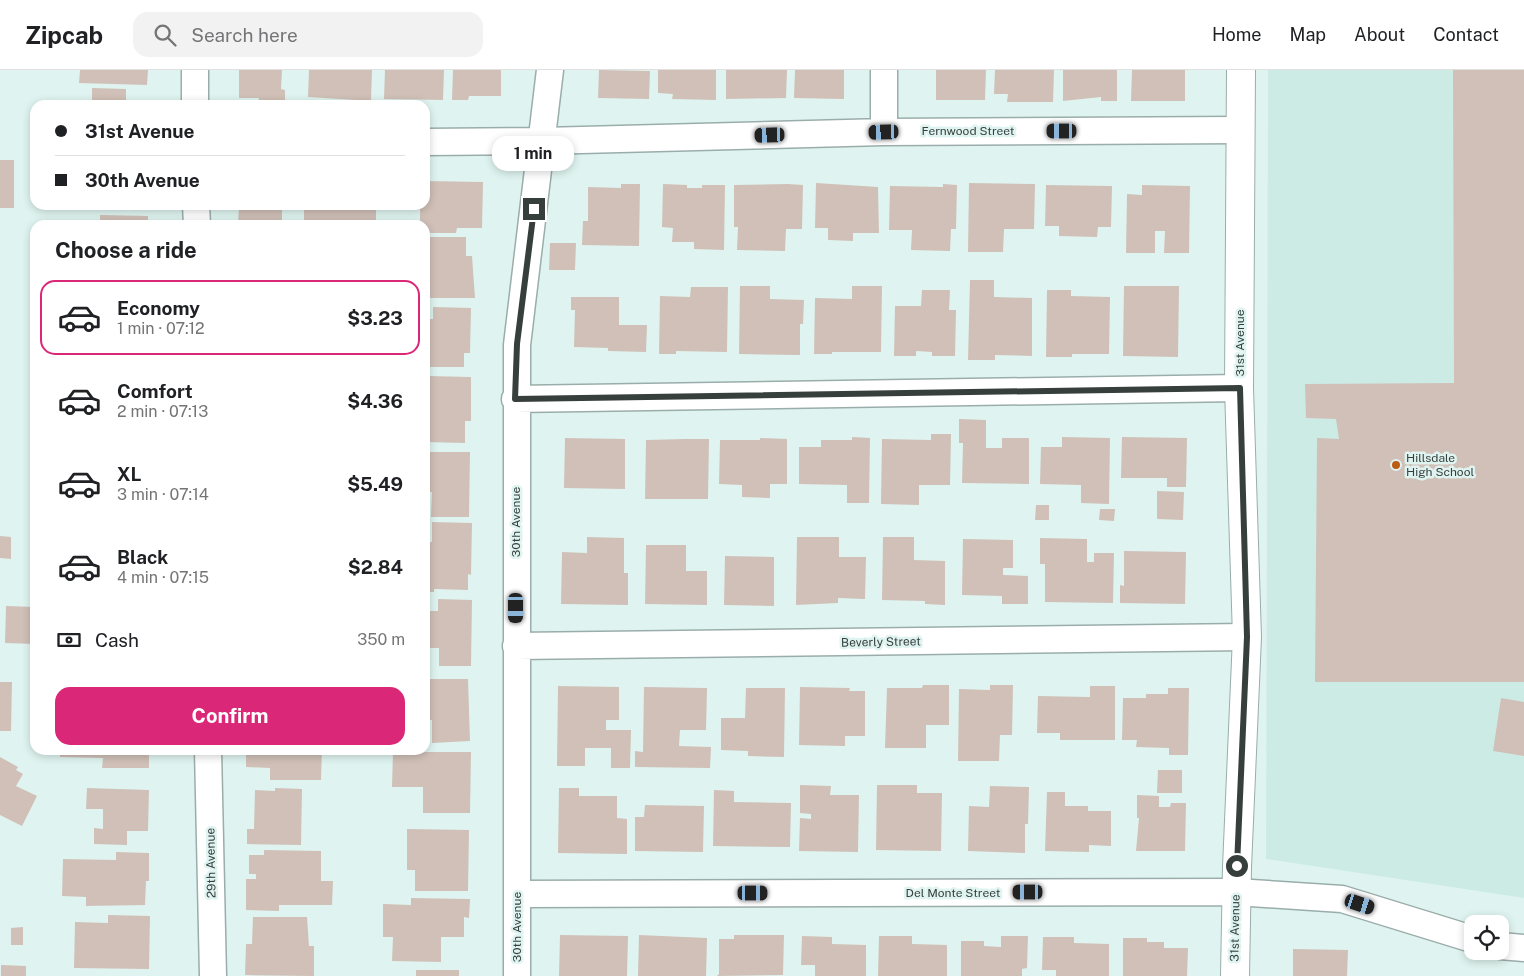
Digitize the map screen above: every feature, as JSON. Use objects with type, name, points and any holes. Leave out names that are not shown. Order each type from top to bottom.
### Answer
[{"type":"street","points":[[195,70],[195,100]]},
{"type":"street","name":"30th Avenue","points":[[517,976],[515,399],[517,344],[550,70]]},
{"type":"street","points":[[884,70],[884,132]]},
{"type":"street","name":"31st Avenue","points":[[1235,976],[1236,892],[1247,637],[1240,388],[1241,70]]},
{"type":"street","name":"Fernwood Street","points":[[430,142],[884,132],[1240,130]]},
{"type":"street","points":[[515,399],[1240,388]]},
{"type":"street","name":"Beverly Street","points":[[516,646],[1247,637]]},
{"type":"street","name":"29th Avenue","points":[[208,755],[214,976]]},
{"type":"street","name":"Del Monte Street","points":[[517,894],[1236,892],[1342,899],[1464,937]]},
{"type":"street","points":[[1509,947],[1524,948]]},
{"type":"shaded area","name":"Hillsdale High School","points":[[1268,70],[1524,70],[1524,898],[1266,859]]},
{"type":"building","points":[[80,70],[148,70],[147,85],[79,83]]},
{"type":"building","points":[[239,70],[282,70],[281,89],[285,90],[285,100],[239,98]]},
{"type":"building","points":[[309,70],[372,70],[371,100],[308,97]]},
{"type":"building","points":[[385,70],[444,70],[443,100],[384,99]]},
{"type":"building","points":[[453,70],[501,70],[501,96],[469,96],[468,100],[452,100]]},
{"type":"building","points":[[599,70],[650,71],[649,99],[598,98]]},
{"type":"building","points":[[658,70],[716,70],[716,100],[672,99],[673,94],[658,93]]},
{"type":"building","points":[[726,70],[787,70],[786,98],[726,99]]},
{"type":"building","points":[[795,70],[844,70],[844,99],[794,98]]},
{"type":"building","points":[[936,70],[986,70],[985,100],[936,100]]},
{"type":"building","points":[[995,70],[1054,70],[1053,102],[1007,102],[1008,94],[994,94]]},
{"type":"building","points":[[1063,70],[1117,70],[1117,101],[1101,101],[1101,97],[1063,101]]},
{"type":"building","points":[[1132,70],[1185,70],[1185,101],[1131,101]]},
{"type":"building","points":[[1453,70],[1524,70],[1524,682],[1315,682],[1317,438],[1339,439],[1336,419],[1306,418],[1305,384],[1454,383]]},
{"type":"building","points":[[92,88],[126,89],[126,100],[92,100]]},
{"type":"building","points":[[0,160],[14,160],[14,208],[0,208]]},
{"type":"building","points":[[430,181],[483,182],[482,228],[457,228],[456,233],[430,233],[430,220],[420,220],[420,210],[430,210]]},
{"type":"building","points":[[816,183],[878,187],[879,233],[853,233],[853,241],[828,240],[828,228],[815,228]]},
{"type":"building","points":[[969,183],[1035,184],[1034,229],[1004,229],[1003,252],[968,252]]},
{"type":"building","points":[[621,184],[640,184],[639,246],[582,245],[583,221],[588,221],[588,187],[621,188]]},
{"type":"building","points":[[663,184],[687,185],[687,188],[702,188],[702,185],[725,185],[724,250],[694,249],[694,242],[672,242],[673,228],[662,227]]},
{"type":"building","points":[[943,184],[957,185],[956,229],[951,229],[950,251],[911,250],[912,230],[889,230],[890,186],[943,187]]},
{"type":"building","points":[[734,185],[803,185],[802,229],[786,229],[785,251],[737,250],[738,227],[734,227]]},
{"type":"building","points":[[1046,185],[1112,186],[1111,227],[1098,227],[1097,237],[1059,236],[1059,226],[1045,226]]},
{"type":"building","points":[[1142,185],[1190,186],[1189,253],[1164,253],[1165,231],[1155,231],[1155,253],[1126,253],[1127,194],[1142,195]]},
{"type":"building","points":[[239,210],[282,210],[282,220],[238,220]]},
{"type":"building","points":[[304,210],[376,210],[376,220],[304,220]]},
{"type":"building","points":[[100,215],[148,216],[148,220],[100,220]]},
{"type":"building","points":[[430,237],[466,237],[466,256],[472,256],[475,298],[430,298]]},
{"type":"building","points":[[550,243],[576,243],[575,270],[549,270]]},
{"type":"building","points":[[970,280],[994,280],[994,297],[1032,298],[1032,356],[995,355],[995,360],[968,360]]},
{"type":"building","points":[[740,286],[770,286],[770,299],[804,300],[803,324],[800,324],[800,355],[739,354]]},
{"type":"building","points":[[852,286],[882,286],[881,352],[814,354],[815,298],[852,299]]},
{"type":"building","points":[[1124,286],[1179,286],[1178,357],[1123,356]]},
{"type":"building","points":[[691,287],[728,287],[727,352],[676,351],[676,354],[659,354],[660,296],[690,297]]},
{"type":"building","points":[[922,290],[950,290],[949,310],[956,310],[955,356],[932,356],[932,352],[916,351],[916,356],[894,356],[895,306],[921,306]]},
{"type":"building","points":[[1047,290],[1071,290],[1071,296],[1110,297],[1109,354],[1072,354],[1072,357],[1046,357]]},
{"type":"building","points":[[571,297],[619,297],[619,325],[647,325],[646,352],[608,351],[608,348],[574,347],[575,310],[571,310]]},
{"type":"building","points":[[433,307],[471,308],[470,353],[464,353],[464,367],[430,367],[430,319],[433,319]]},
{"type":"building","points":[[430,376],[471,377],[471,421],[465,421],[465,443],[430,442]]},
{"type":"building","points":[[959,419],[986,420],[986,448],[1002,448],[1002,438],[1029,438],[1029,484],[962,483],[963,443],[959,443]]},
{"type":"building","points":[[931,434],[951,434],[950,485],[919,485],[919,505],[881,504],[882,439],[931,440]]},
{"type":"building","points":[[852,437],[870,438],[869,503],[847,503],[847,485],[799,484],[799,447],[821,447],[821,440],[852,440]]},
{"type":"building","points":[[1062,437],[1110,438],[1109,504],[1081,503],[1081,485],[1040,484],[1041,447],[1062,447]]},
{"type":"building","points":[[1122,437],[1187,438],[1186,487],[1167,487],[1167,478],[1121,478]]},
{"type":"building","points":[[565,438],[625,439],[625,489],[564,488]]},
{"type":"building","points":[[760,438],[787,439],[787,484],[770,484],[770,498],[742,497],[742,485],[719,484],[720,440],[760,440]]},
{"type":"building","points":[[709,439],[708,499],[645,499],[646,440]]},
{"type":"building","points":[[430,452],[470,452],[469,517],[431,517],[432,492],[430,492]]},
{"type":"building","points":[[1157,491],[1184,492],[1183,520],[1157,519]]},
{"type":"building","points":[[1036,505],[1049,505],[1049,520],[1035,520]]},
{"type":"building","points":[[1100,509],[1115,509],[1114,521],[1099,520]]},
{"type":"building","points":[[432,522],[472,523],[471,575],[468,574],[468,590],[434,589],[434,592],[430,592],[430,542],[432,542]]},
{"type":"building","points":[[0,536],[11,537],[11,559],[0,558]]},
{"type":"building","points":[[587,537],[624,538],[624,573],[628,573],[628,605],[561,604],[562,552],[587,553]]},
{"type":"building","points":[[797,537],[839,537],[839,557],[866,557],[865,599],[838,598],[838,603],[796,605]]},
{"type":"building","points":[[883,537],[914,537],[914,560],[945,561],[945,605],[925,604],[925,601],[882,600]]},
{"type":"building","points":[[1040,538],[1087,539],[1087,562],[1094,562],[1094,553],[1114,553],[1113,603],[1045,602],[1045,564],[1040,564]]},
{"type":"building","points":[[963,539],[1013,540],[1013,568],[1003,568],[1003,575],[1028,576],[1028,604],[1002,604],[1002,596],[962,595]]},
{"type":"building","points":[[646,545],[686,545],[686,571],[707,571],[707,605],[645,604]]},
{"type":"building","points":[[1124,551],[1186,552],[1185,604],[1120,603],[1120,585],[1124,586]]},
{"type":"building","points":[[725,556],[774,557],[774,606],[724,605]]},
{"type":"building","points":[[438,599],[472,600],[471,666],[439,666],[439,648],[430,648],[430,611],[438,611]]},
{"type":"building","points":[[6,606],[30,607],[30,644],[5,643]]},
{"type":"building","points":[[430,679],[468,679],[470,741],[432,743],[432,720],[430,720]]},
{"type":"building","points":[[0,682],[12,682],[11,731],[0,731]]},
{"type":"building","points":[[923,685],[949,685],[949,725],[926,725],[926,748],[885,748],[887,688],[922,688]]},
{"type":"building","points":[[990,685],[1013,685],[1012,735],[1000,735],[999,761],[958,761],[959,689],[990,690]]},
{"type":"building","points":[[558,686],[619,687],[619,720],[606,720],[606,730],[631,730],[630,768],[611,768],[611,748],[585,748],[585,766],[557,766]]},
{"type":"building","points":[[1090,686],[1115,686],[1115,740],[1060,740],[1060,733],[1037,733],[1038,696],[1090,697]]},
{"type":"building","points":[[644,687],[707,688],[706,730],[680,730],[679,746],[711,747],[710,768],[635,767],[635,751],[643,752]]},
{"type":"building","points":[[800,687],[850,688],[849,691],[865,691],[865,736],[845,736],[845,746],[799,745]]},
{"type":"building","points":[[746,688],[785,688],[784,757],[748,756],[748,751],[721,750],[721,718],[745,718]]},
{"type":"building","points":[[1168,688],[1189,688],[1188,755],[1169,755],[1169,748],[1136,747],[1137,740],[1122,740],[1123,698],[1146,698],[1146,694],[1168,694]]},
{"type":"building","points":[[1501,698],[1524,702],[1524,756],[1493,751]]},
{"type":"building","points":[[430,752],[471,752],[470,813],[423,813],[423,787],[392,787],[393,755],[430,755]]},
{"type":"building","points":[[60,755],[149,755],[149,768],[102,768],[103,758],[60,757]]},
{"type":"building","points":[[246,755],[322,755],[321,780],[270,780],[270,768],[246,767]]},
{"type":"building","points":[[0,757],[18,767],[16,770],[23,774],[16,786],[37,796],[22,826],[0,815]]},
{"type":"building","points":[[1158,770],[1182,770],[1182,793],[1157,793]]},
{"type":"building","points":[[800,785],[831,786],[830,795],[859,795],[858,852],[799,851],[800,818],[811,819],[811,814],[800,813]]},
{"type":"building","points":[[877,785],[917,785],[917,793],[942,793],[941,851],[876,850]]},
{"type":"building","points":[[990,786],[1029,787],[1028,824],[1025,824],[1025,853],[968,851],[969,806],[989,807]]},
{"type":"building","points":[[87,788],[149,790],[148,831],[127,831],[127,845],[94,844],[94,828],[103,829],[103,809],[86,809]]},
{"type":"building","points":[[275,788],[302,789],[301,845],[247,844],[247,829],[254,829],[255,790],[275,791]]},
{"type":"building","points":[[559,788],[579,788],[579,796],[617,796],[617,818],[627,819],[627,854],[558,853]]},
{"type":"building","points":[[714,790],[734,791],[734,802],[791,803],[790,847],[713,846]]},
{"type":"building","points":[[1047,792],[1065,792],[1065,806],[1088,806],[1088,811],[1111,811],[1111,846],[1089,845],[1089,852],[1045,851]]},
{"type":"building","points":[[1137,795],[1159,796],[1159,807],[1170,807],[1171,803],[1186,803],[1185,851],[1136,851],[1139,818],[1137,818]]},
{"type":"building","points":[[645,805],[704,806],[703,852],[635,851],[635,817],[644,817]]},
{"type":"building","points":[[407,829],[469,830],[468,891],[415,891],[415,870],[407,870]]},
{"type":"building","points":[[264,850],[321,851],[321,881],[333,881],[332,905],[279,905],[279,911],[246,910],[246,879],[256,879],[256,874],[249,874],[249,855],[264,855]]},
{"type":"building","points":[[116,852],[149,853],[149,881],[146,881],[145,905],[86,906],[86,897],[62,896],[63,859],[116,860]]},
{"type":"building","points":[[411,898],[470,899],[469,918],[464,917],[464,937],[441,937],[441,962],[392,961],[393,937],[383,937],[383,904],[411,905]]},
{"type":"building","points":[[108,915],[150,916],[149,969],[74,968],[75,922],[108,923]]},
{"type":"building","points":[[253,917],[307,917],[309,946],[314,946],[314,976],[245,975],[246,944],[252,944]]},
{"type":"building","points":[[23,927],[23,945],[11,945],[11,928]]},
{"type":"building","points":[[560,935],[628,936],[627,976],[559,976]]},
{"type":"building","points":[[639,935],[707,938],[706,976],[638,976]]},
{"type":"building","points":[[734,935],[784,935],[783,975],[717,976],[719,974],[719,939],[734,939]]},
{"type":"building","points":[[802,936],[832,937],[832,944],[866,945],[866,976],[815,976],[815,965],[801,965]]},
{"type":"building","points":[[879,936],[912,936],[912,944],[947,945],[947,976],[878,976]]},
{"type":"building","points":[[1001,936],[1028,936],[1027,968],[1022,969],[1022,976],[961,976],[961,941],[984,941],[984,946],[1001,947]]},
{"type":"building","points":[[1043,937],[1074,937],[1074,943],[1109,944],[1109,976],[1056,976],[1056,970],[1042,970]]},
{"type":"building","points":[[1123,938],[1147,938],[1147,942],[1164,942],[1164,948],[1188,948],[1187,976],[1123,976]]},
{"type":"building","points":[[1293,949],[1348,950],[1347,976],[1293,976]]},
{"type":"building","points":[[1,965],[26,966],[26,976],[1,976]]},
{"type":"building","points":[[416,970],[459,970],[459,976],[416,976]]},
{"type":"place","name":"Hillsdale High School","points":[[1396,465]]},
{"type":"route","points":[[534,209],[517,344],[515,399],[1240,388],[1247,637],[1237,866]]}]
